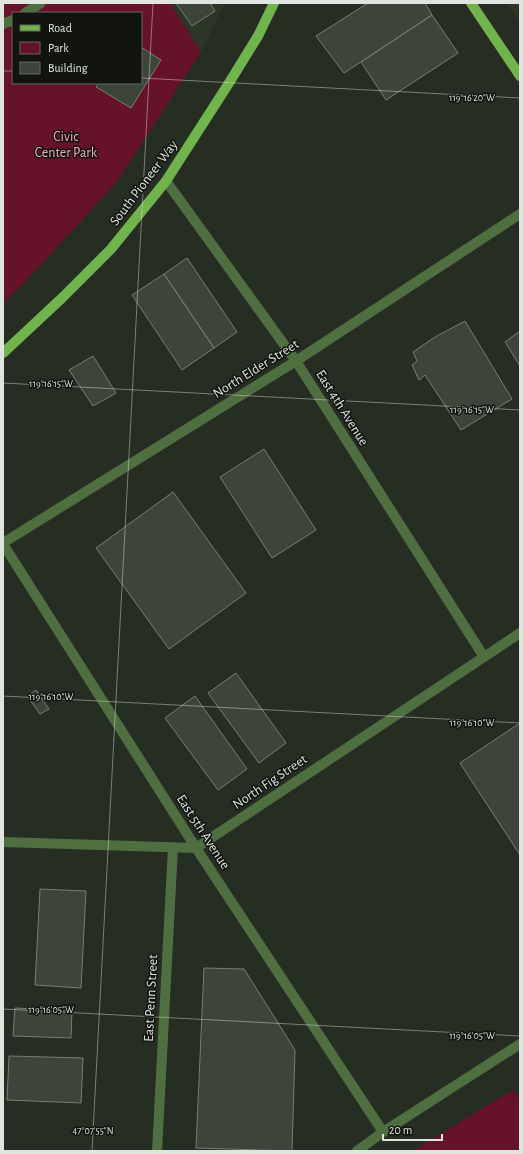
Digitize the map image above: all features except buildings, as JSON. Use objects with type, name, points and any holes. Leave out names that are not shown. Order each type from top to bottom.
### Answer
[{"type":"main road","name":"South Pioneer Way","points":[[3,352],[62,298],[111,249],[166,181],[230,83],[258,36],[274,3]]},
{"type":"main road","points":[[471,3],[520,76]]},
{"type":"street","points":[[26,12],[40,3]]},
{"type":"street","name":"East 4th Avenue","points":[[166,181],[296,361],[484,657]]},
{"type":"street","name":"North Elder Street","points":[[3,544],[296,361],[520,214]]},
{"type":"street","name":"East 5th Avenue","points":[[3,544],[196,848],[384,1132]]},
{"type":"street","name":"North Fig Street","points":[[196,848],[520,633]]},
{"type":"street","points":[[3,842],[196,848]]},
{"type":"street","name":"East Penn Street","points":[[157,1151],[173,847]]},
{"type":"street","points":[[357,1151],[520,1044]]},
{"type":"shaded area","points":[[170,3],[225,3],[201,52]]},
{"type":"shaded area","points":[[507,3],[520,3],[520,23]]},
{"type":"green space","name":"Civic Center Park","points":[[3,3],[170,3],[201,52],[116,183],[25,282],[3,303]]},
{"type":"green space","points":[[513,1090],[520,1100],[520,1151],[413,1151]]}]
